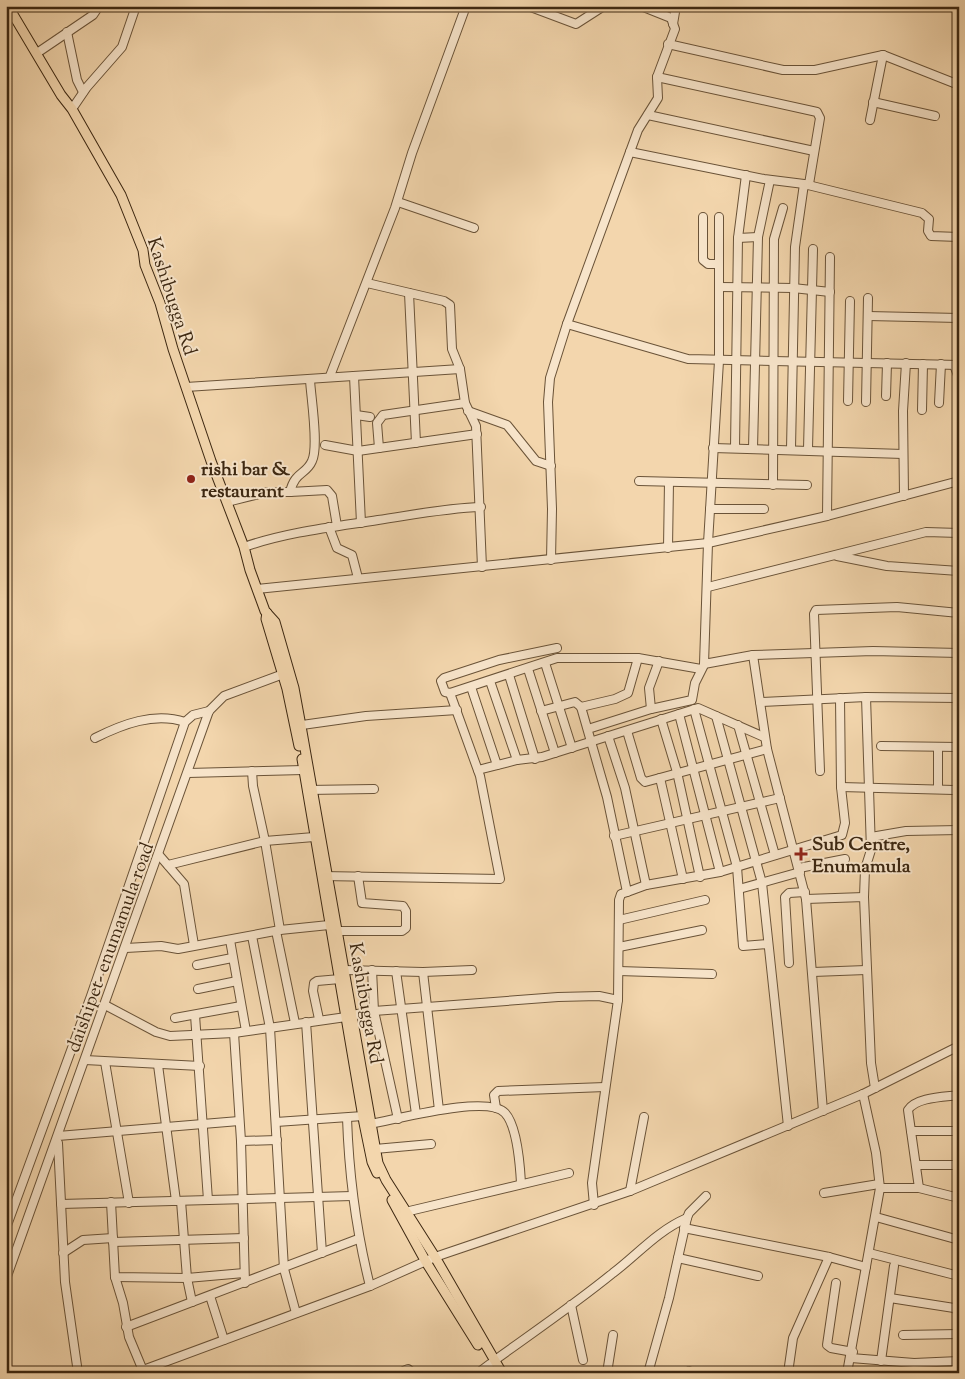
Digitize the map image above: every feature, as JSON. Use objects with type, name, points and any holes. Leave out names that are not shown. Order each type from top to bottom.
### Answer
[{"type":"main road","name":"Kashibugga Rd","points":[[8,6],[10,18],[37,53],[61,95],[72,109],[121,195],[143,250],[145,265],[160,302],[186,387],[267,613],[266,619],[291,689],[324,876],[329,925],[375,1149],[381,1170],[426,1262],[492,1362],[502,1373]]},
{"type":"main road","name":"Kashibugga Rd","points":[[298,726],[303,770],[309,790],[314,837],[345,970],[349,1016],[363,1116],[372,1162],[403,1212],[435,1257],[492,1362],[496,1373]]},
{"type":"street","points":[[37,53],[93,15],[99,6]]},
{"type":"street","points":[[72,109],[83,92],[122,47],[136,6]]},
{"type":"street","points":[[330,376],[398,202],[412,153],[466,6]]},
{"type":"street","points":[[528,6],[566,22],[576,24],[604,6]]},
{"type":"street","points":[[551,560],[551,466],[548,402],[550,378],[567,324],[638,130],[658,98],[657,77],[675,29],[672,24],[672,18],[641,6]]},
{"type":"street","points":[[672,24],[676,6]]},
{"type":"street","points":[[67,32],[77,80],[83,92]]},
{"type":"street","points":[[668,44],[783,70],[815,70],[883,55],[959,85]]},
{"type":"street","points":[[870,120],[883,55]]},
{"type":"street","points":[[657,77],[817,112],[820,118],[795,247],[791,449]]},
{"type":"street","points":[[873,102],[935,116]]},
{"type":"street","points":[[648,114],[814,150]]},
{"type":"street","points":[[630,152],[770,180],[806,184],[922,213],[928,219],[928,231],[931,236],[959,238]]},
{"type":"street","points":[[735,448],[738,238],[746,175]]},
{"type":"street","points":[[754,449],[758,237],[770,180]]},
{"type":"street","points":[[398,202],[474,228]]},
{"type":"street","points":[[773,485],[774,240],[783,208]]},
{"type":"street","points":[[703,217],[703,260],[708,264],[719,264]]},
{"type":"street","points":[[588,729],[651,709],[692,700],[702,666],[708,587],[708,544],[719,361],[719,217]]},
{"type":"street","points":[[738,238],[758,237]]},
{"type":"street","points":[[808,449],[813,249]]},
{"type":"street","points":[[827,516],[830,257]]},
{"type":"street","points":[[367,284],[444,301],[450,305],[452,349],[460,369],[467,407],[476,426],[482,567]]},
{"type":"street","points":[[720,287],[793,288],[830,292]]},
{"type":"street","points":[[409,293],[411,372],[416,443]]},
{"type":"street","points":[[866,402],[868,298]]},
{"type":"street","points":[[848,401],[850,301]]},
{"type":"street","points":[[868,316],[959,318]]},
{"type":"street","points":[[567,324],[681,358],[755,362],[866,362],[956,365],[959,378]]},
{"type":"street","points":[[886,396],[887,363]]},
{"type":"street","points":[[904,496],[902,454],[906,363]]},
{"type":"street","points":[[922,410],[923,364]]},
{"type":"street","points":[[939,403],[941,364]]},
{"type":"street","points":[[186,387],[310,380],[330,376],[460,369]]},
{"type":"street","points":[[354,376],[361,523]]},
{"type":"street","points":[[290,492],[294,478],[309,466],[313,457],[314,414],[310,380]]},
{"type":"street","points":[[380,448],[377,423],[379,417],[467,407],[506,425],[515,433],[536,461],[551,466]]},
{"type":"street","points":[[356,415],[370,417]]},
{"type":"street","points":[[325,445],[358,451],[476,434]]},
{"type":"street","points":[[713,448],[808,449],[902,454]]},
{"type":"street","points":[[639,481],[711,485],[807,485]]},
{"type":"street","points":[[257,589],[708,544],[827,516],[959,481]]},
{"type":"street","points":[[668,548],[669,482]]},
{"type":"street","points":[[227,502],[267,492],[323,489],[330,492],[336,548],[352,555],[358,578]]},
{"type":"street","points":[[244,547],[281,536],[333,526],[454,508],[480,507]]},
{"type":"street","points":[[710,509],[764,509]]},
{"type":"street","points":[[708,587],[926,532],[959,532]]},
{"type":"street","points":[[834,556],[887,566],[959,571]]},
{"type":"street","points":[[820,771],[814,614],[820,609],[897,607],[959,613]]},
{"type":"street","points":[[558,648],[499,660],[444,678],[441,681],[445,692],[450,693],[557,658],[638,658],[702,666],[753,655],[815,655],[873,651],[959,653]]},
{"type":"street","points":[[753,655],[764,737],[806,895],[823,1111]]},
{"type":"street","points":[[581,707],[615,699],[628,693],[638,658]]},
{"type":"street","points":[[651,709],[649,688],[659,661]]},
{"type":"street","points":[[546,663],[572,748]]},
{"type":"street","points":[[528,669],[555,753]]},
{"type":"street","name":"daishipet- enumamula road","points":[[6,1279],[86,1060],[209,711],[224,696],[286,673]]},
{"type":"street","points":[[509,675],[535,759]]},
{"type":"street","points":[[490,681],[517,760]]},
{"type":"street","points":[[471,687],[497,765]]},
{"type":"street","points":[[324,876],[500,879],[478,770],[450,693]]},
{"type":"street","points":[[760,702],[866,697],[959,698]]},
{"type":"street","points":[[866,697],[868,787],[872,850],[865,869],[864,897],[871,1063],[875,1088]]},
{"type":"street","points":[[594,1204],[592,1183],[618,1000],[619,896],[646,885],[720,872],[842,834],[845,823],[841,787],[840,698]]},
{"type":"street","points":[[541,711],[575,702],[581,707],[592,740],[627,892]]},
{"type":"street","points":[[478,770],[517,760],[535,759],[698,708],[764,737]]},
{"type":"street","points":[[694,709],[737,867],[743,946],[768,944]]},
{"type":"street","points":[[298,726],[366,716],[457,710]]},
{"type":"street","points":[[6,1228],[91,996],[185,722],[193,715],[209,711]]},
{"type":"street","points":[[679,714],[720,872]]},
{"type":"street","points":[[95,738],[124,724],[168,716],[185,722]]},
{"type":"street","points":[[716,716],[762,883],[788,1126]]},
{"type":"street","points":[[661,719],[677,772],[700,876]]},
{"type":"street","points":[[738,726],[758,803],[775,855]]},
{"type":"street","points":[[627,730],[642,780],[660,778],[767,749]]},
{"type":"street","points":[[608,736],[625,788],[646,885]]},
{"type":"street","points":[[882,746],[959,746]]},
{"type":"street","points":[[938,747],[938,789]]},
{"type":"street","points":[[188,773],[303,770]]},
{"type":"street","points":[[252,771],[295,1023]]},
{"type":"street","points":[[660,778],[683,879]]},
{"type":"street","points":[[841,787],[938,789],[959,792]]},
{"type":"street","points":[[309,790],[374,790]]},
{"type":"street","points":[[614,836],[780,798]]},
{"type":"street","points":[[871,837],[906,831],[959,830]]},
{"type":"street","points":[[168,865],[265,842],[314,837]]},
{"type":"street","points":[[159,855],[184,884],[194,945]]},
{"type":"street","points":[[739,888],[762,883],[799,870],[845,859]]},
{"type":"street","points":[[337,931],[402,932],[406,928],[406,911],[403,906],[362,903],[358,876]]},
{"type":"street","points":[[789,964],[785,897],[789,893],[864,897]]},
{"type":"street","points":[[620,920],[704,900]]},
{"type":"street","points":[[126,948],[161,946],[174,949],[278,930],[329,925]]},
{"type":"street","points":[[619,947],[702,930]]},
{"type":"street","points":[[252,936],[270,1028],[284,1269],[296,1313]]},
{"type":"street","points":[[230,940],[246,1031]]},
{"type":"street","points":[[197,965],[232,958]]},
{"type":"street","points":[[345,970],[423,972],[472,970]]},
{"type":"street","points":[[372,970],[374,1011],[398,1120]]},
{"type":"street","points":[[619,970],[712,974]]},
{"type":"street","points":[[813,972],[866,970]]},
{"type":"street","points":[[396,971],[416,1114]]},
{"type":"street","points":[[423,972],[425,1007],[439,1110]]},
{"type":"street","points":[[319,1020],[313,991],[314,983],[340,979]]},
{"type":"street","points":[[198,989],[237,981]]},
{"type":"street","points":[[105,1005],[160,1034],[198,1035],[234,1033],[374,1011],[558,996],[600,996],[618,1000]]},
{"type":"street","points":[[175,1018],[241,1006]]},
{"type":"street","points":[[195,1015],[198,1035],[208,1200]]},
{"type":"street","points":[[306,1022],[322,1253]]},
{"type":"street","points":[[234,1033],[241,1141],[245,1283]]},
{"type":"street","points":[[134,1373],[144,1371],[370,1286],[435,1257],[630,1191],[863,1094],[959,1046]]},
{"type":"street","points":[[86,1060],[200,1066]]},
{"type":"street","points":[[105,1062],[115,1131],[129,1202]]},
{"type":"street","points":[[158,1065],[165,1127],[179,1201],[187,1278],[192,1302]]},
{"type":"street","points":[[496,1108],[494,1095],[498,1091],[605,1087]]},
{"type":"street","points":[[847,1373],[852,1355],[876,1217],[879,1186],[871,1128],[863,1094]]},
{"type":"street","points":[[919,1188],[908,1110],[911,1106],[923,1101],[959,1095]]},
{"type":"street","points":[[370,1124],[398,1120],[416,1114],[439,1110],[472,1106],[496,1108],[506,1114],[512,1129],[518,1152],[521,1183]]},
{"type":"street","points":[[276,1122],[363,1116]]},
{"type":"street","points":[[630,1191],[644,1116]]},
{"type":"street","points":[[347,1118],[352,1196],[358,1239],[370,1286]]},
{"type":"street","points":[[78,1373],[65,1282],[58,1137],[239,1121]]},
{"type":"street","points":[[911,1131],[959,1131]]},
{"type":"street","points":[[241,1141],[277,1140]]},
{"type":"street","points":[[375,1149],[431,1144]]},
{"type":"street","points":[[916,1165],[959,1165]]},
{"type":"street","points":[[403,1212],[569,1173]]},
{"type":"street","points":[[824,1193],[879,1186],[919,1188],[959,1198]]},
{"type":"street","points":[[61,1204],[352,1196]]},
{"type":"street","points":[[648,1373],[669,1298],[688,1213],[706,1196]]},
{"type":"street","points":[[111,1202],[115,1277],[123,1303],[126,1327],[144,1371]]},
{"type":"street","points":[[876,1217],[959,1240]]},
{"type":"street","points":[[478,1373],[641,1251],[660,1232],[687,1218]]},
{"type":"street","points":[[684,1228],[829,1257],[866,1267]]},
{"type":"street","points":[[63,1253],[83,1240],[244,1238]]},
{"type":"street","points":[[126,1327],[284,1269],[358,1239]]},
{"type":"street","points":[[869,1253],[959,1276]]},
{"type":"street","points":[[788,1373],[793,1338],[829,1257]]},
{"type":"street","points":[[678,1258],[758,1276]]},
{"type":"street","points":[[881,1361],[894,1266]]},
{"type":"street","points":[[115,1277],[187,1278],[244,1273]]},
{"type":"street","points":[[836,1283],[827,1345],[831,1348],[881,1361],[914,1363],[959,1361]]},
{"type":"street","points":[[210,1296],[224,1340]]},
{"type":"street","points":[[890,1298],[954,1308],[959,1312]]},
{"type":"street","points":[[571,1305],[583,1360]]},
{"type":"street","points":[[903,1335],[959,1334]]},
{"type":"street","points":[[607,1373],[613,1335]]},
{"type":"street","points":[[399,1373],[408,1369],[413,1373]]},
{"type":"place","name":"rishi bar & restaurant","points":[[191,479]]},
{"type":"place","name":"Sub Centre, Enumamula","points":[[801,854]]}]
